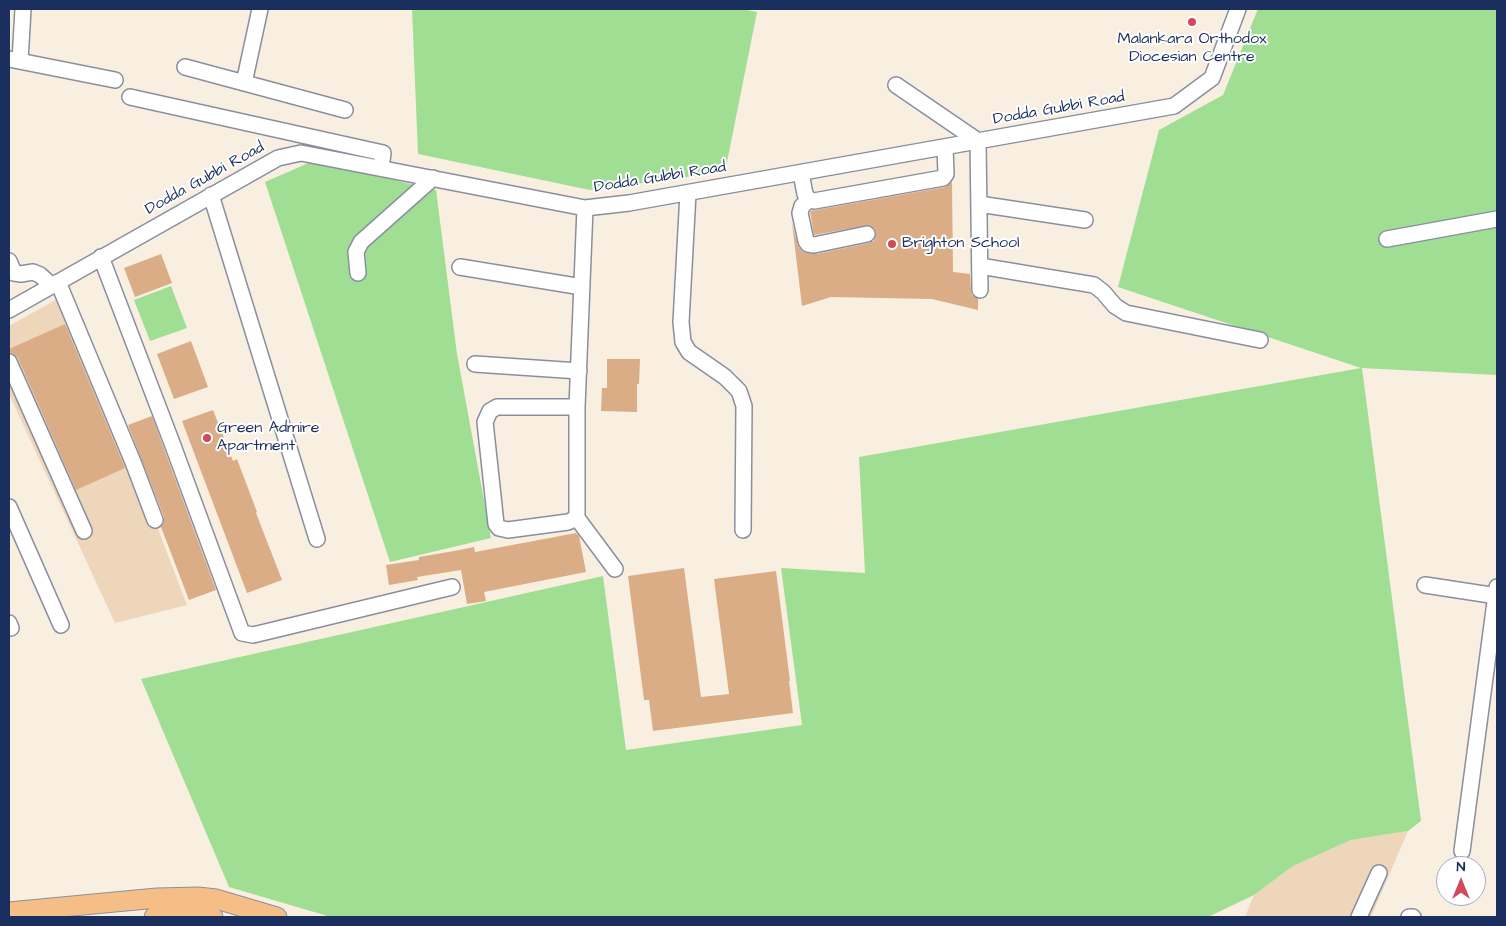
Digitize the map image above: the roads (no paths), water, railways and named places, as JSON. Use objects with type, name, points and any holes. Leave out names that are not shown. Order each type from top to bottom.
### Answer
[{"type":"main road","points":[[9,912],[158,898],[198,897],[216,899],[277,917]]},
{"type":"main road","points":[[154,917],[198,915],[213,917]]},
{"type":"street","points":[[23,9],[14,60],[116,80]]},
{"type":"street","points":[[244,82],[260,9]]},
{"type":"street","name":"Dodda Gubbi Road","points":[[9,310],[278,158],[301,153],[585,208],[629,203],[1174,106],[1212,78],[1238,9]]},
{"type":"street","points":[[186,67],[345,110]]},
{"type":"street","points":[[896,85],[978,141],[980,290]]},
{"type":"street","points":[[130,97],[383,153],[381,168]]},
{"type":"street","points":[[801,172],[805,194],[809,200],[814,201],[943,178],[946,174],[945,147]]},
{"type":"street","points":[[358,273],[356,252],[361,242],[433,178]]},
{"type":"street","points":[[688,193],[681,322],[683,342],[689,352],[725,377],[739,391],[744,406],[743,530]]},
{"type":"street","points":[[211,196],[317,539]]},
{"type":"street","points":[[809,200],[802,206],[800,213],[808,244],[814,245],[867,234]]},
{"type":"street","points":[[979,204],[1085,220]]},
{"type":"street","points":[[585,208],[577,408],[577,518],[615,569]]},
{"type":"street","points":[[1387,239],[1497,219]]},
{"type":"street","points":[[101,257],[242,633],[252,635],[452,587]]},
{"type":"street","points":[[9,261],[14,273],[33,272],[54,284],[133,462],[155,520]]},
{"type":"street","points":[[980,266],[1094,285],[1115,306],[1126,313],[1260,340]]},
{"type":"street","points":[[460,267],[582,287]]},
{"type":"street","points":[[9,362],[84,531]]},
{"type":"street","points":[[475,364],[578,371]]},
{"type":"street","points":[[577,408],[497,407],[490,411],[485,422],[496,524],[499,528],[508,530],[568,522],[577,518]]},
{"type":"street","points":[[9,507],[61,625]]},
{"type":"street","points":[[1425,585],[1497,593],[1462,851]]},
{"type":"street","points":[[1359,917],[1379,873]]},
{"type":"place","name":"Malankara Orthodox Diocesian Centre","points":[[1192,22]]},
{"type":"place","name":"Brighton School","points":[[892,244]]},
{"type":"place","name":"Green Admire Apartment","points":[[207,438]]}]
